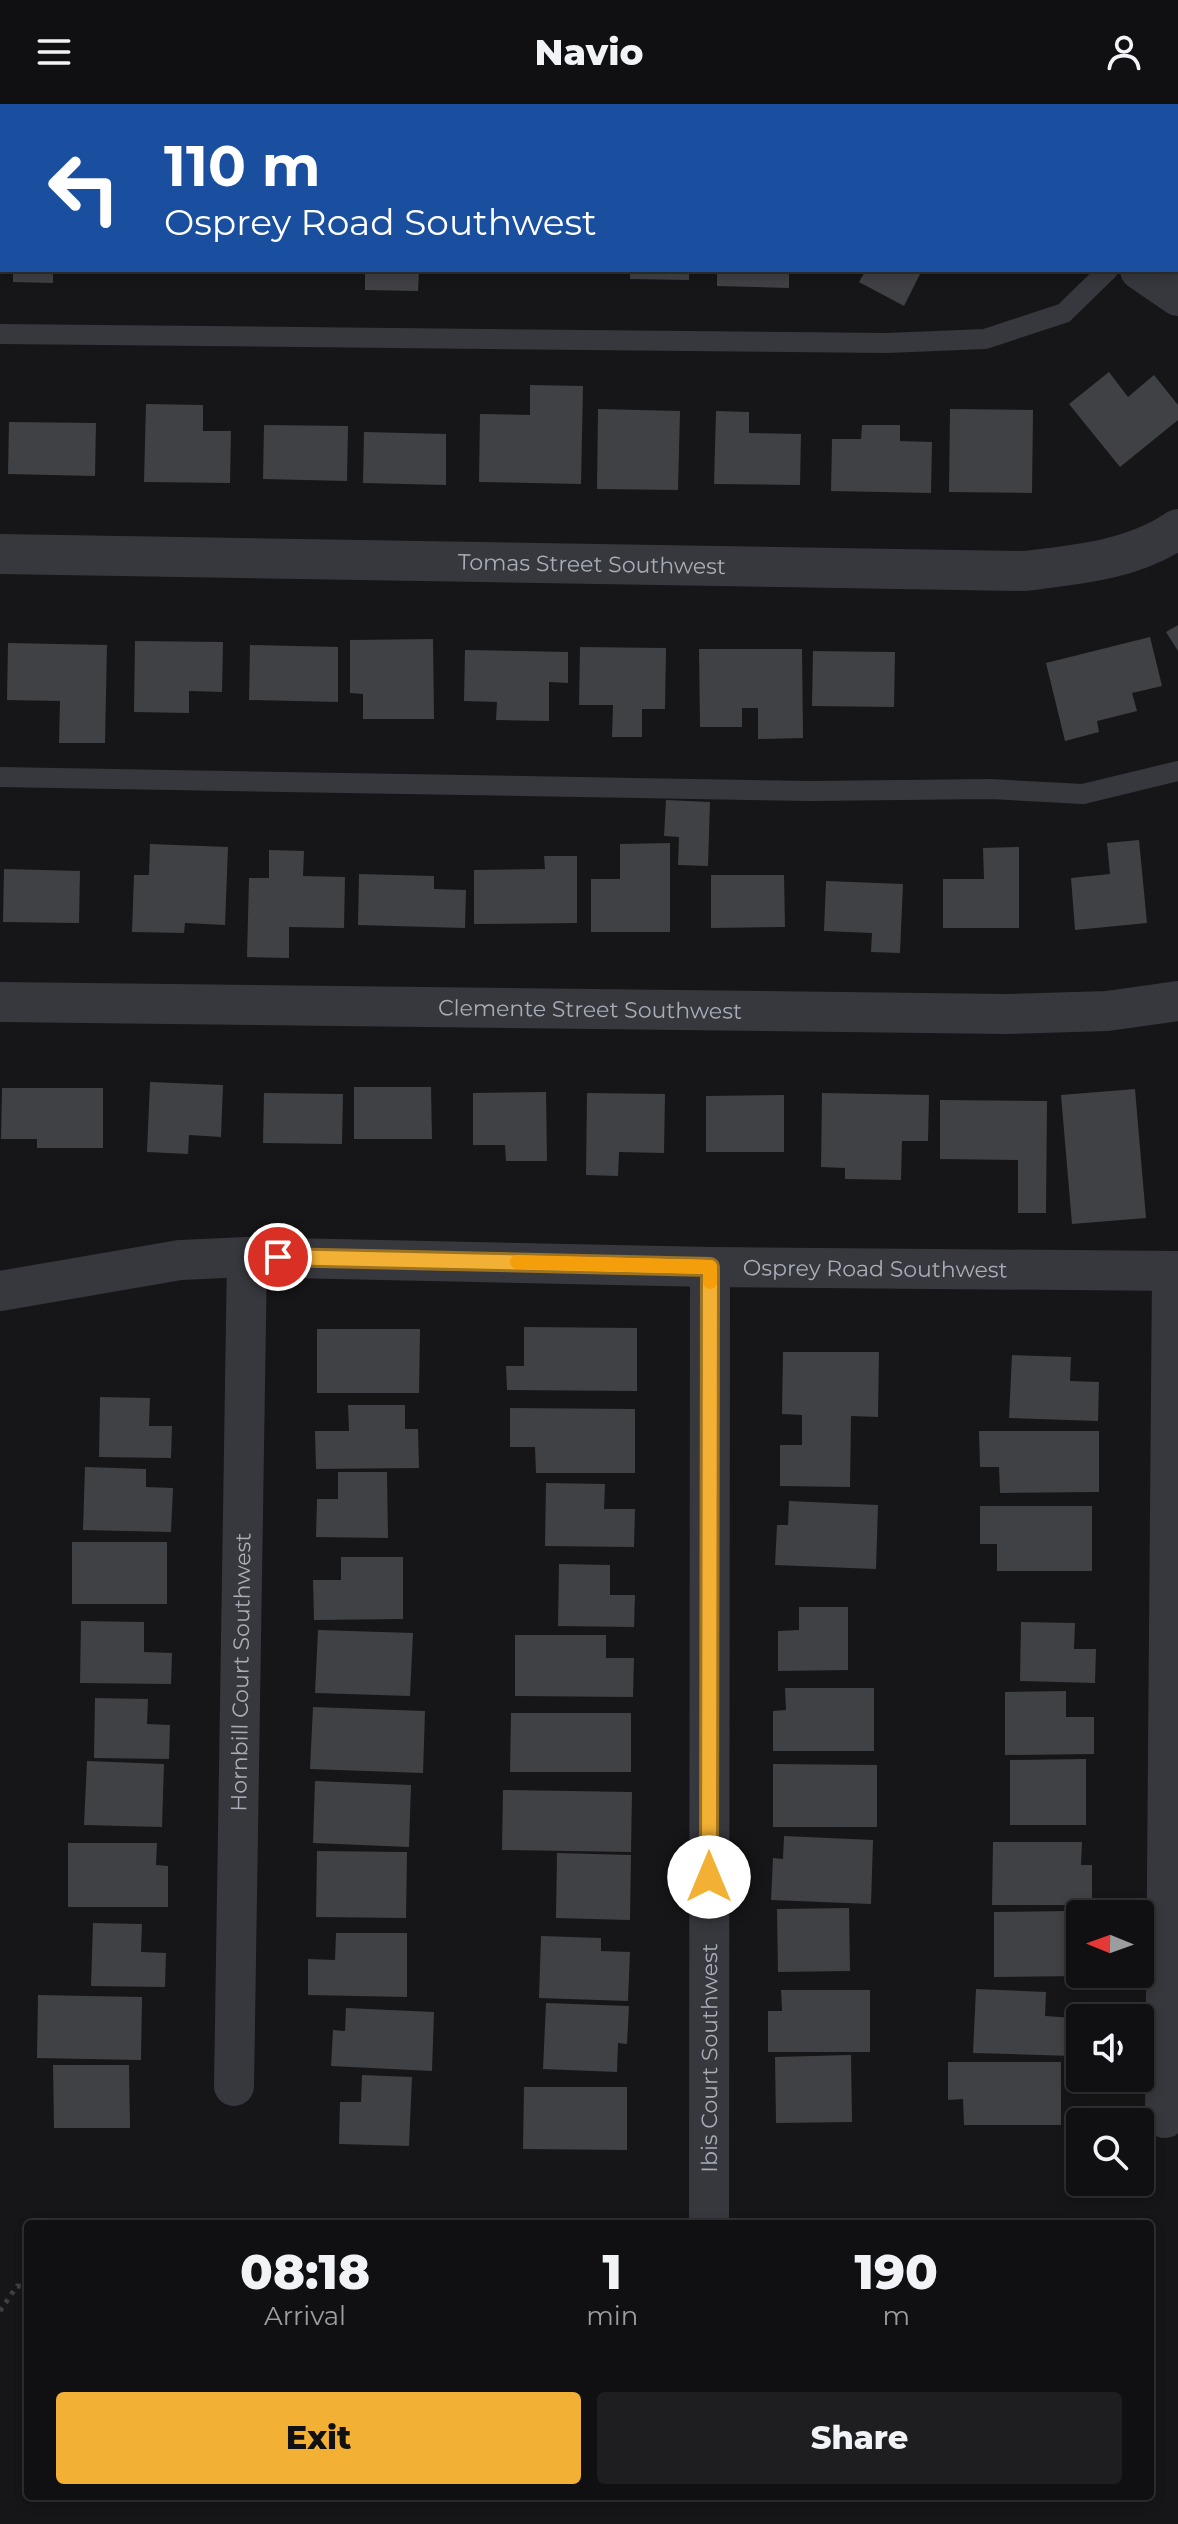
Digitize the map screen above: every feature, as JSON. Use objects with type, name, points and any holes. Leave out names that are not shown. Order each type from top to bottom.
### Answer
[{"type":"street","points":[[1143,272],[1178,296]]},
{"type":"street","name":"Tomas Street Southwest","points":[[0,554],[1024,571],[1082,564],[1127,554],[1178,529]]},
{"type":"street","name":"Clemente Street Southwest","points":[[0,1002],[1006,1014],[1107,1011],[1178,1001]]},
{"type":"street","name":"Osprey Road Southwest","points":[[0,1291],[180,1260],[247,1257],[710,1267],[1175,1271]]},
{"type":"street","name":"Hornbill Court Southwest","points":[[234,2086],[247,1257]]},
{"type":"street","name":"Ibis Court Southwest","points":[[709,2220],[710,1267]]},
{"type":"street","points":[[1165,2118],[1175,1271]]},
{"type":"lane","points":[[0,334],[886,343],[985,339],[1064,313],[1106,272]]},
{"type":"lane","points":[[0,777],[795,791],[990,789],[1083,794],[1178,771]]},
{"type":"path","points":[[0,2311],[17,2286],[24,2287]]},
{"type":"building","points":[[13,272],[53,272],[53,283],[13,282]]},
{"type":"building","points":[[365,272],[419,272],[418,291],[365,290]]},
{"type":"building","points":[[630,272],[689,272],[689,280],[630,279]]},
{"type":"building","points":[[717,272],[789,272],[789,288],[717,286]]},
{"type":"building","points":[[865,272],[921,272],[904,306],[859,282]]},
{"type":"building","points":[[1109,372],[1128,397],[1154,375],[1178,405],[1178,420],[1120,467],[1069,404]]},
{"type":"building","points":[[530,385],[583,386],[581,484],[479,482],[480,414],[530,415]]},
{"type":"building","points":[[146,404],[203,405],[203,431],[231,431],[230,483],[144,482]]},
{"type":"building","points":[[598,409],[680,411],[678,490],[597,489]]},
{"type":"building","points":[[950,409],[1033,410],[1032,493],[949,492]]},
{"type":"building","points":[[716,411],[749,412],[749,433],[801,434],[800,485],[714,484]]},
{"type":"building","points":[[9,422],[96,423],[95,476],[8,474]]},
{"type":"building","points":[[264,425],[348,426],[347,481],[263,479]]},
{"type":"building","points":[[862,425],[900,425],[900,441],[932,442],[931,493],[831,491],[832,439],[861,439]]},
{"type":"building","points":[[364,432],[446,434],[446,485],[363,483]]},
{"type":"building","points":[[1178,625],[1178,651],[1166,632]]},
{"type":"building","points":[[1150,637],[1162,686],[1132,693],[1137,711],[1097,721],[1099,732],[1065,741],[1046,663]]},
{"type":"building","points":[[433,639],[434,719],[363,719],[363,694],[350,693],[350,640]]},
{"type":"building","points":[[135,641],[223,642],[222,692],[189,691],[189,713],[134,712]]},
{"type":"building","points":[[8,643],[107,645],[105,743],[59,743],[60,701],[7,700]]},
{"type":"building","points":[[250,645],[338,647],[338,702],[249,700]]},
{"type":"building","points":[[580,647],[666,648],[665,709],[642,709],[642,737],[612,737],[613,705],[579,705]]},
{"type":"building","points":[[699,649],[802,649],[803,738],[758,739],[758,708],[742,708],[742,727],[700,727]]},
{"type":"building","points":[[465,650],[568,652],[568,683],[549,682],[549,721],[496,720],[497,702],[464,701]]},
{"type":"building","points":[[813,651],[895,652],[894,707],[812,706]]},
{"type":"building","points":[[666,800],[710,802],[708,866],[678,865],[679,837],[664,836]]},
{"type":"building","points":[[1139,840],[1147,923],[1075,930],[1071,878],[1110,874],[1107,843]]},
{"type":"building","points":[[670,843],[670,932],[591,932],[591,879],[620,879],[620,844]]},
{"type":"building","points":[[150,844],[228,847],[225,925],[185,923],[184,933],[132,932],[134,875],[149,875]]},
{"type":"building","points":[[1019,847],[1019,928],[943,928],[943,879],[984,879],[983,848]]},
{"type":"building","points":[[269,850],[304,851],[303,876],[345,877],[344,928],[289,927],[289,958],[247,957],[249,878],[269,878]]},
{"type":"building","points":[[544,856],[577,856],[577,923],[474,924],[474,870],[545,869]]},
{"type":"building","points":[[4,869],[80,871],[79,923],[3,922]]},
{"type":"building","points":[[359,874],[434,876],[434,889],[466,890],[465,928],[358,925]]},
{"type":"building","points":[[711,875],[784,875],[785,927],[711,928]]},
{"type":"building","points":[[826,881],[903,884],[900,953],[871,952],[872,933],[824,931]]},
{"type":"building","points":[[150,1082],[223,1085],[221,1137],[189,1135],[188,1154],[147,1152]]},
{"type":"building","points":[[354,1087],[431,1087],[432,1139],[354,1139]]},
{"type":"building","points":[[2,1088],[103,1088],[103,1148],[37,1148],[37,1139],[1,1139]]},
{"type":"building","points":[[1135,1089],[1146,1218],[1072,1224],[1061,1095]]},
{"type":"building","points":[[546,1092],[547,1161],[506,1161],[505,1145],[473,1145],[473,1093]]},
{"type":"building","points":[[264,1093],[343,1094],[342,1144],[263,1143]]},
{"type":"building","points":[[587,1093],[665,1094],[664,1153],[619,1152],[618,1176],[586,1175]]},
{"type":"building","points":[[822,1093],[929,1095],[928,1141],[902,1141],[901,1180],[845,1179],[845,1168],[821,1167]]},
{"type":"building","points":[[784,1095],[784,1152],[706,1152],[706,1096]]},
{"type":"building","points":[[940,1100],[1047,1101],[1046,1213],[1018,1213],[1018,1160],[940,1159]]},
{"type":"building","points":[[524,1327],[637,1328],[637,1391],[507,1390],[506,1366],[524,1366]]},
{"type":"building","points":[[317,1329],[420,1329],[419,1393],[317,1393]]},
{"type":"building","points":[[783,1352],[879,1352],[878,1417],[851,1416],[850,1487],[780,1486],[780,1445],[802,1445],[802,1415],[782,1414]]},
{"type":"building","points":[[1012,1355],[1071,1357],[1070,1381],[1099,1382],[1098,1421],[1009,1418]]},
{"type":"building","points":[[100,1397],[150,1398],[149,1426],[172,1426],[171,1458],[99,1457]]},
{"type":"building","points":[[348,1405],[405,1405],[405,1429],[418,1429],[419,1468],[316,1469],[315,1431],[349,1431]]},
{"type":"building","points":[[510,1408],[635,1409],[635,1473],[536,1473],[535,1447],[510,1447]]},
{"type":"building","points":[[979,1431],[1099,1431],[1099,1492],[1000,1493],[999,1467],[980,1467]]},
{"type":"building","points":[[85,1467],[146,1469],[146,1487],[173,1488],[171,1532],[83,1530]]},
{"type":"building","points":[[338,1472],[387,1472],[388,1538],[316,1537],[317,1499],[338,1499]]},
{"type":"building","points":[[546,1483],[605,1484],[604,1509],[635,1509],[634,1547],[545,1546]]},
{"type":"building","points":[[789,1501],[878,1505],[876,1569],[775,1565],[777,1525],[788,1525]]},
{"type":"building","points":[[980,1506],[1092,1506],[1092,1571],[997,1571],[997,1544],[980,1544]]},
{"type":"building","points":[[72,1542],[167,1542],[167,1604],[72,1604]]},
{"type":"building","points":[[341,1557],[403,1557],[403,1619],[314,1620],[313,1580],[341,1580]]},
{"type":"building","points":[[559,1564],[610,1565],[610,1595],[635,1595],[634,1627],[558,1626]]},
{"type":"building","points":[[799,1607],[848,1607],[848,1670],[778,1671],[778,1631],[799,1630]]},
{"type":"building","points":[[81,1621],[144,1622],[144,1652],[172,1653],[171,1684],[80,1683]]},
{"type":"building","points":[[1021,1622],[1075,1623],[1074,1649],[1096,1649],[1095,1683],[1020,1681]]},
{"type":"building","points":[[318,1630],[413,1633],[410,1696],[315,1693]]},
{"type":"building","points":[[515,1635],[606,1635],[606,1658],[634,1658],[633,1697],[515,1696]]},
{"type":"building","points":[[785,1688],[874,1688],[874,1751],[773,1751],[773,1711],[786,1710]]},
{"type":"building","points":[[1066,1691],[1066,1717],[1094,1717],[1094,1754],[1005,1755],[1005,1692]]},
{"type":"building","points":[[95,1698],[148,1699],[147,1724],[170,1725],[169,1759],[94,1758]]},
{"type":"building","points":[[313,1707],[425,1711],[423,1773],[310,1769]]},
{"type":"building","points":[[511,1713],[631,1713],[631,1772],[510,1772]]},
{"type":"building","points":[[1086,1759],[1086,1825],[1010,1825],[1010,1760]]},
{"type":"building","points":[[87,1761],[164,1764],[162,1827],[84,1825]]},
{"type":"building","points":[[773,1764],[877,1765],[877,1827],[773,1827]]},
{"type":"building","points":[[315,1781],[411,1785],[409,1847],[313,1843]]},
{"type":"building","points":[[503,1790],[632,1792],[631,1852],[502,1850]]},
{"type":"building","points":[[784,1836],[873,1840],[871,1904],[771,1900],[773,1858],[783,1859]]},
{"type":"building","points":[[993,1842],[1082,1842],[1081,1865],[1092,1865],[1092,1900],[1066,1900],[1066,1905],[992,1905]]},
{"type":"building","points":[[68,1843],[157,1843],[156,1865],[168,1866],[168,1907],[68,1907]]},
{"type":"building","points":[[317,1851],[407,1852],[406,1918],[316,1917]]},
{"type":"building","points":[[557,1853],[631,1855],[630,1920],[556,1918]]},
{"type":"building","points":[[849,1908],[850,1971],[778,1972],[777,1909]]},
{"type":"building","points":[[1066,1911],[1066,1976],[994,1977],[994,1912]]},
{"type":"building","points":[[93,1923],[142,1924],[141,1952],[166,1953],[165,1987],[91,1986]]},
{"type":"building","points":[[336,1933],[407,1933],[407,1997],[308,1995],[308,1959],[335,1960]]},
{"type":"building","points":[[541,1936],[601,1938],[601,1951],[630,1952],[628,2001],[539,1998]]},
{"type":"building","points":[[976,1989],[1046,1992],[1045,2016],[1066,2017],[1066,2056],[973,2053]]},
{"type":"building","points":[[781,1990],[870,1990],[870,2052],[768,2052],[768,2011],[782,2011]]},
{"type":"building","points":[[38,1995],[142,1997],[141,2060],[37,2058]]},
{"type":"building","points":[[546,2003],[629,2006],[627,2044],[618,2043],[617,2072],[543,2069]]},
{"type":"building","points":[[346,2008],[434,2012],[432,2071],[331,2066],[333,2030],[345,2031]]},
{"type":"building","points":[[851,2055],[852,2122],[776,2123],[775,2057]]},
{"type":"building","points":[[948,2062],[1061,2062],[1061,2125],[964,2125],[963,2099],[948,2100]]},
{"type":"building","points":[[53,2065],[129,2065],[130,2128],[54,2128]]},
{"type":"building","points":[[362,2075],[412,2077],[409,2146],[339,2144],[340,2102],[361,2102]]},
{"type":"building","points":[[524,2087],[627,2087],[627,2150],[523,2149]]},
{"type":"slow traffic","points":[[517,1262],[710,1267],[710,1282]]},
{"type":"route","points":[[278,1257],[710,1267],[709,1877]]}]
